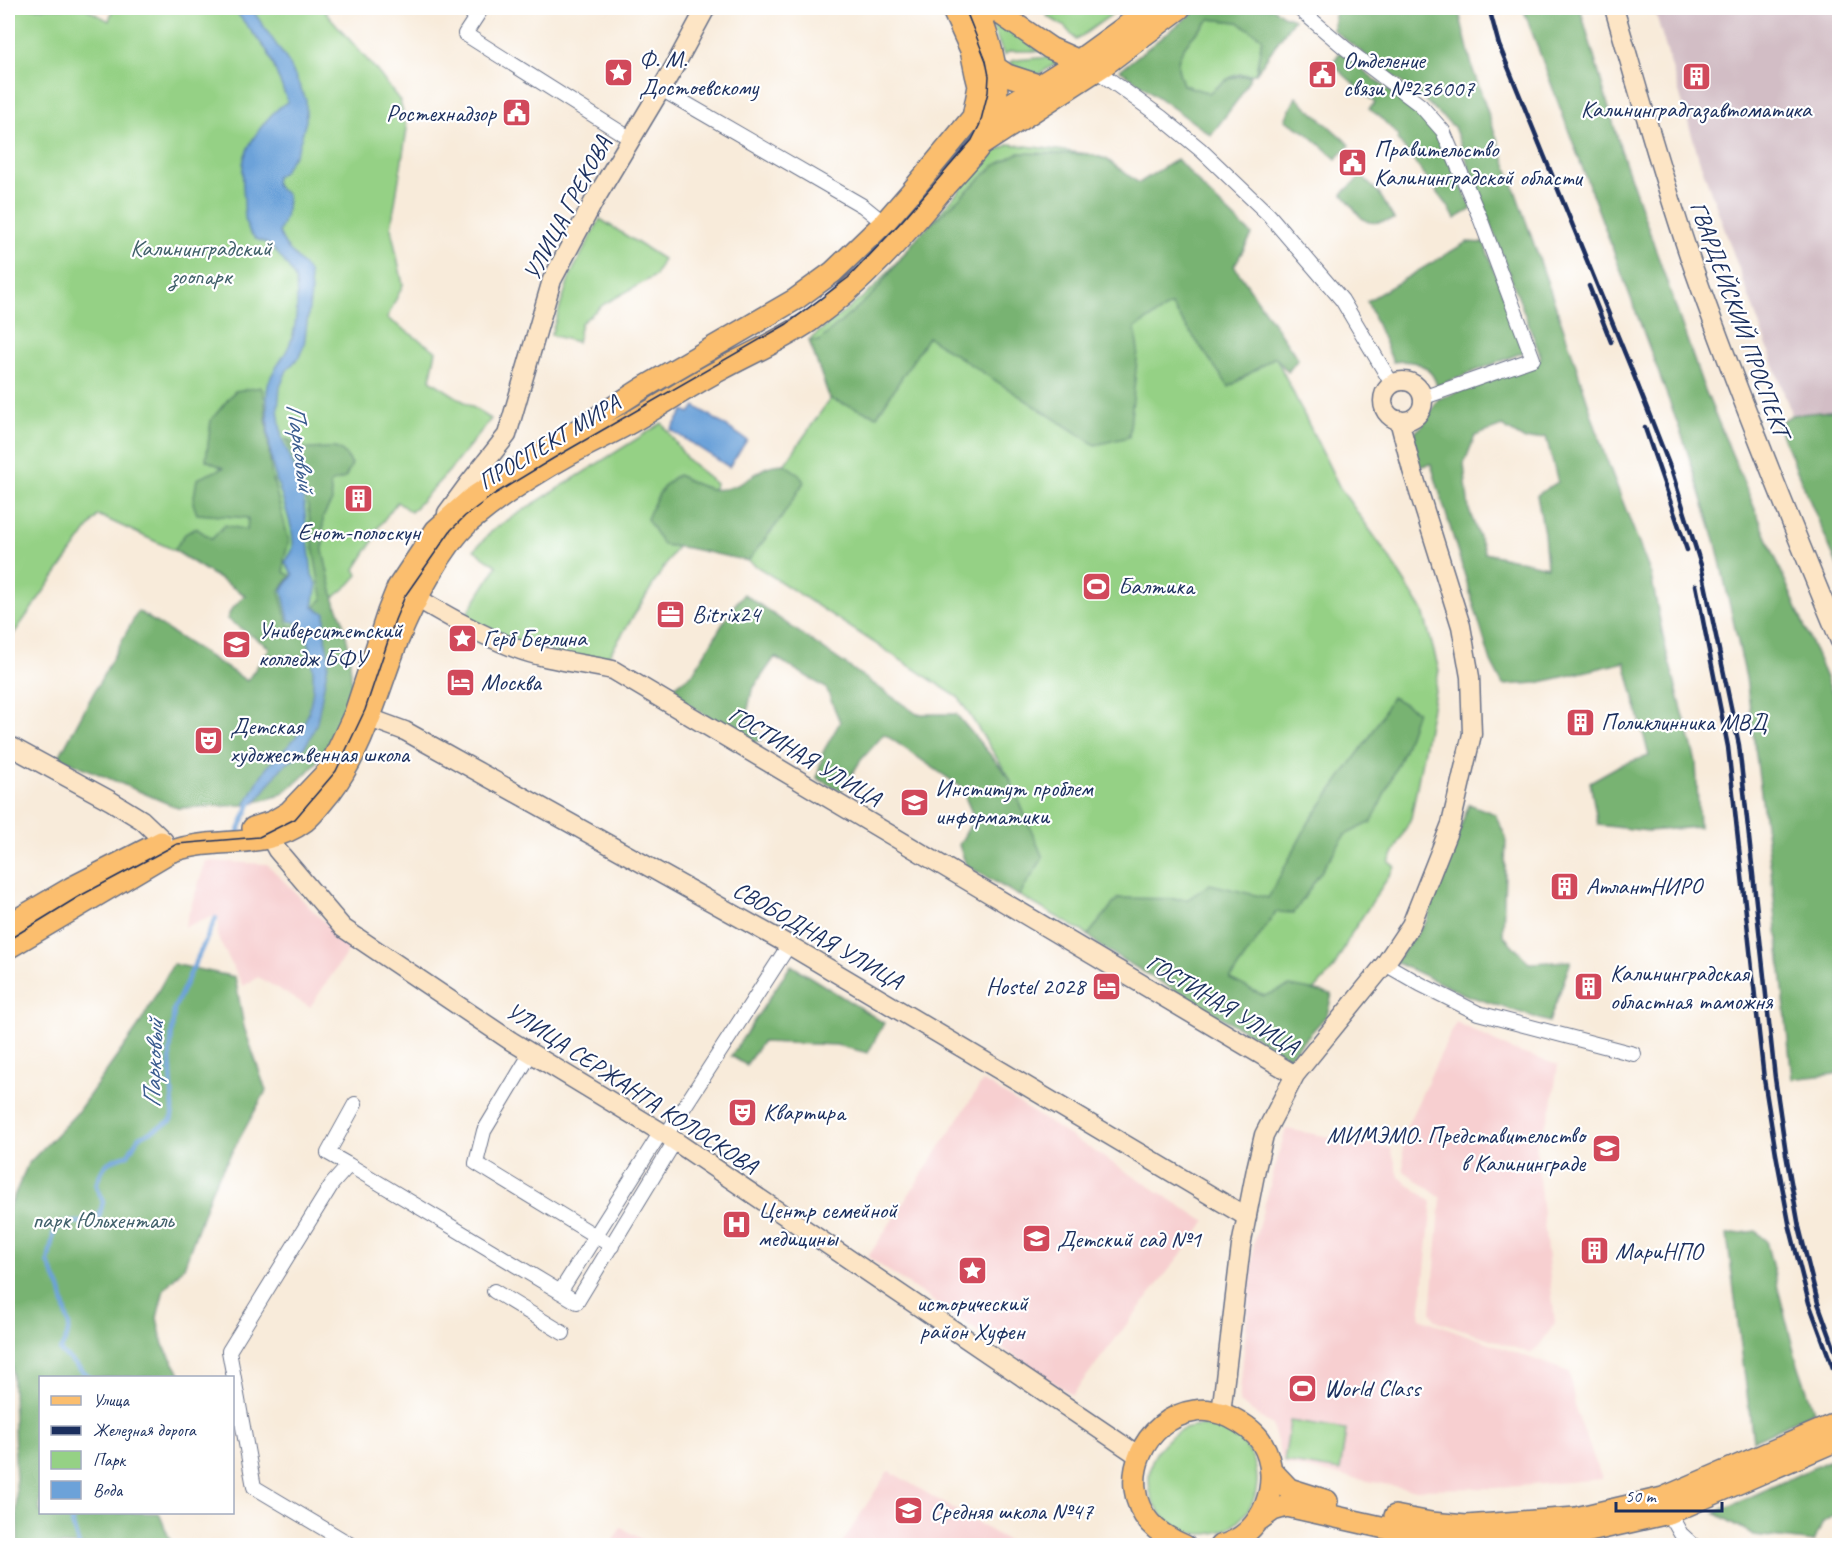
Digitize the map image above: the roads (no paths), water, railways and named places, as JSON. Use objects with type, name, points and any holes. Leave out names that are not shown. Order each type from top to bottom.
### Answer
[{"type":"main road","name":"УЛИЦА ГРЕКОВА","points":[[436,530],[507,435],[552,280],[594,201],[706,8]]},
{"type":"main road","name":"ПРОСПЕКТ МИРА","points":[[407,593],[436,530],[472,498],[643,388],[796,299],[833,272],[884,223],[973,117],[979,86],[971,50],[952,8]]},
{"type":"main road","name":"ПРОСПЕКТ МИРА","points":[[8,925],[71,888],[178,840],[262,836],[289,812],[328,771],[363,716],[388,612],[466,525],[502,496],[565,457],[808,322],[855,285],[916,221],[980,145],[990,128],[995,113],[996,69],[986,29],[976,8]]},
{"type":"main road","points":[[992,8],[1050,48],[1087,65]]},
{"type":"main road","points":[[980,145],[1062,92],[1087,65],[1151,8]]},
{"type":"main road","points":[[965,129],[983,123],[1038,86],[1087,65],[1180,8]]},
{"type":"main road","name":"ГВАРДЕЙСКИЙ ПРОСПЕКТ","points":[[1614,8],[1692,263],[1742,399],[1839,640]]},
{"type":"main road","points":[[971,50],[996,69],[1038,86],[1062,92]]},
{"type":"main road","points":[[1404,381],[1417,388],[1422,398],[1420,410],[1409,420],[1399,420],[1388,414],[1384,407],[1385,392],[1392,384],[1404,381]]},
{"type":"main road","points":[[1221,1413],[1241,1246],[1264,1135],[1295,1076],[1385,964],[1411,925],[1451,824],[1472,734],[1470,676],[1461,626],[1412,470],[1399,420]]},
{"type":"main road","name":"ГОСТИНАЯ УЛИЦА","points":[[407,593],[515,648],[546,657],[613,670],[1295,1076]]},
{"type":"main road","name":"СВОБОДНАЯ УЛИЦА","points":[[363,716],[405,731],[789,945],[1247,1217]]},
{"type":"main road","points":[[8,745],[178,840]]},
{"type":"main road","name":"УЛИЦА СЕРЖАНТА КОЛОСКОВА","points":[[262,836],[277,850],[343,928],[531,1053],[667,1136],[1139,1456]]},
{"type":"main road","name":"ПРОСПЕКТ МИРА","points":[[8,948],[161,856],[178,840]]},
{"type":"main road","points":[[1185,1545],[1165,1541],[1149,1522],[1138,1502],[1135,1479],[1139,1456],[1152,1434],[1172,1418],[1196,1411],[1221,1413],[1244,1424],[1262,1443],[1271,1470],[1270,1495],[1259,1520]]},
{"type":"main road","points":[[1271,1470],[1289,1489],[1305,1495],[1431,1523],[1466,1526],[1575,1518],[1663,1498],[1832,1434]]},
{"type":"main road","points":[[1220,1545],[1243,1535],[1273,1510],[1287,1506],[1430,1538],[1474,1541],[1576,1534],[1669,1513],[1832,1434]]},
{"type":"street","points":[[482,8],[465,34],[631,139]]},
{"type":"street","points":[[1298,8],[1345,48],[1420,105],[1443,131],[1480,218],[1533,359],[1422,398]]},
{"type":"street","points":[[1087,65],[1161,117],[1201,150],[1269,215],[1342,300],[1392,384]]},
{"type":"street","points":[[661,89],[852,200],[884,223]]},
{"type":"street","points":[[560,1292],[594,1236],[667,1136],[789,945]]},
{"type":"street","points":[[1385,964],[1479,1013],[1634,1054]]},
{"type":"street","points":[[531,1053],[484,1131],[476,1163],[612,1246]]},
{"type":"street","points":[[355,1104],[328,1153],[578,1302],[612,1246],[667,1136]]},
{"type":"street","points":[[233,1376],[228,1352],[332,1184],[349,1165]]},
{"type":"street","points":[[494,1291],[563,1333]]},
{"type":"street","points":[[234,1383],[254,1487],[353,1545]]},
{"type":"street","points":[[1669,1513],[1681,1534],[1694,1545]]},
{"type":"water","points":[[233,8],[251,8],[289,63],[306,100],[306,121],[298,149],[283,172],[276,177],[275,183],[287,194],[286,214],[279,232],[285,245],[309,272],[311,293],[304,345],[299,357],[287,370],[280,387],[278,409],[282,439],[297,474],[303,496],[312,575],[317,584],[313,607],[325,613],[325,638],[329,658],[317,722],[309,740],[298,756],[282,767],[255,803],[245,805],[263,773],[300,731],[310,706],[313,677],[310,648],[306,635],[301,623],[289,621],[282,590],[293,575],[285,563],[292,551],[293,543],[290,521],[272,463],[268,421],[269,381],[286,352],[294,332],[297,306],[296,283],[277,253],[249,231],[246,224],[243,183],[244,159],[252,140],[273,113],[288,102],[268,52]]},
{"type":"water","points":[[695,406],[747,440],[729,467],[671,430],[684,410],[690,413]]},
{"type":"waterway","name":"Парковый","points":[[237,835],[252,799]]},
{"type":"waterway","name":"Парковый","points":[[88,1376],[60,1351],[67,1337],[69,1326],[61,1291],[48,1262],[54,1232],[64,1223],[82,1222],[99,1217],[103,1202],[96,1185],[101,1172],[110,1161],[128,1155],[138,1138],[171,1121],[173,1110],[170,1054],[174,1009],[216,918]]},
{"type":"waterway","name":"Парковый","points":[[71,1514],[79,1546]]},
{"type":"tram line","points":[[8,940],[78,897],[177,844],[259,837],[295,819],[336,771],[365,710],[405,596],[451,530],[493,495],[787,324],[848,278],[901,222],[972,140],[980,124],[988,92],[989,76],[986,61],[965,8]]},
{"type":"railway","points":[[1489,8],[1499,45],[1672,472],[1701,565],[1739,745],[1775,1078],[1786,1154],[1799,1227],[1818,1303],[1840,1364]]},
{"type":"railway","points":[[1589,286],[1611,342]]},
{"type":"railway","points":[[1645,428],[1687,550]]},
{"type":"railway","points":[[1696,585],[1728,747],[1764,1079],[1776,1154],[1790,1228],[1809,1303],[1840,1387]]},
{"type":"place","name":"Ф. М. Достоевскому","points":[[618,73]]},
{"type":"place","name":"Отделение связи №236007","points":[[1322,74]]},
{"type":"place","name":"Калининградгазавтоматика","points":[[1696,76]]},
{"type":"place","name":"Ростехнадзор","points":[[517,113]]},
{"type":"place","name":"Правительство Калининградской области","points":[[1353,163]]},
{"type":"place","name":"Енот-полоскун","points":[[359,499]]},
{"type":"place","name":"Балтика","points":[[1097,586]]},
{"type":"place","name":"Bitrix24","points":[[671,614]]},
{"type":"place","name":"Герб Берлина","points":[[462,638]]},
{"type":"place","name":"Университетский колледж БФУ","points":[[237,644]]},
{"type":"place","name":"Москва","points":[[460,682]]},
{"type":"place","name":"Поликлинника МВД","points":[[1580,722]]},
{"type":"place","name":"Детская художественная школа","points":[[209,740]]},
{"type":"place","name":"Институт проблем информатики","points":[[914,802]]},
{"type":"place","name":"АтлантНИРО","points":[[1565,886]]},
{"type":"place","name":"Hostel 2028","points":[[1106,986]]},
{"type":"place","name":"Калининградская областная таможня","points":[[1589,987]]},
{"type":"place","name":"Квартира","points":[[742,1112]]},
{"type":"place","name":"МИМЭМО. Представительство в Калининграде","points":[[1606,1149]]},
{"type":"place","name":"Центр семейной медицины","points":[[737,1224]]},
{"type":"place","name":"Детский сад №1","points":[[1036,1239]]},
{"type":"place","name":"МариНПО","points":[[1594,1251]]},
{"type":"place","name":"исторический район Хуфен","points":[[972,1270]]},
{"type":"place","name":"World Class","points":[[1303,1388]]},
{"type":"place","name":"Средняя школа №47","points":[[909,1511]]},
{"type":"park label","name":"Калининградский зоопарк","points":[[201,262]]},
{"type":"park label","name":"парк Юльхенталь","points":[[103,1220]]}]
